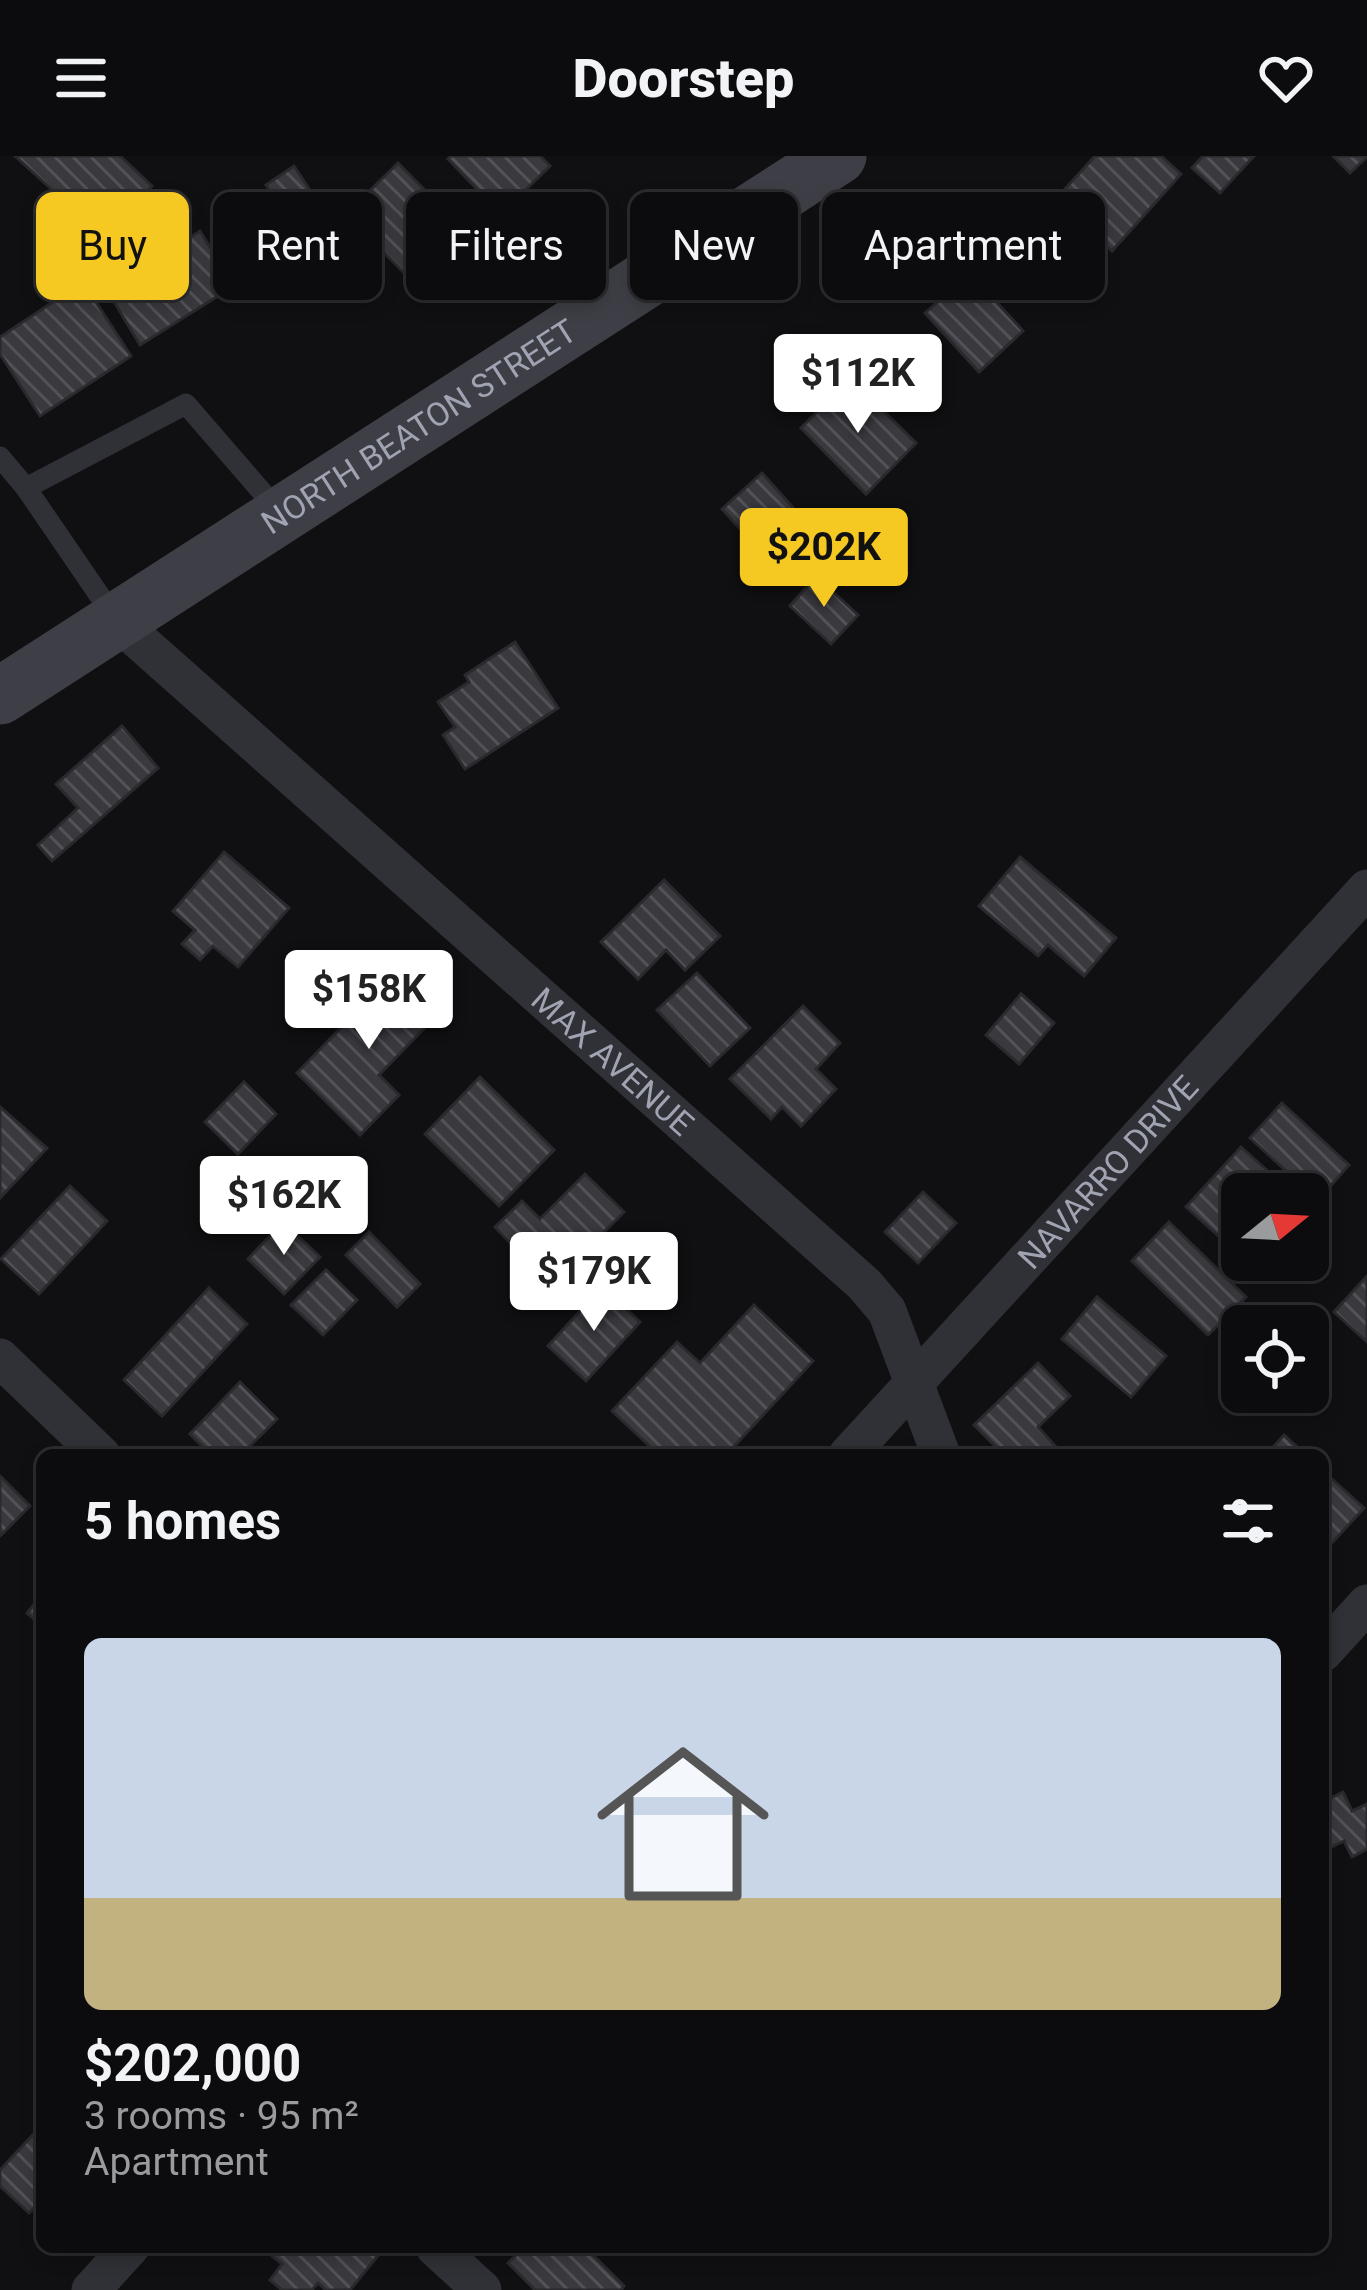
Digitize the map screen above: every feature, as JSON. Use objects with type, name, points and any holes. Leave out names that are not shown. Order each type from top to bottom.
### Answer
[{"type":"main road","name":"NORTH BEATON STREET","points":[[0,696],[838,156]]},
{"type":"street","name":"MAX AVENUE","points":[[117,621],[864,1284],[886,1311],[939,1449]]},
{"type":"street","name":"NAVARRO DRIVE","points":[[853,1449],[1367,889]]},
{"type":"street","points":[[0,1358],[95,1449]]},
{"type":"street","points":[[1329,1645],[1367,1604]]},
{"type":"street","points":[[91,2290],[125,2253]]},
{"type":"street","points":[[442,2253],[482,2290]]},
{"type":"lane","points":[[26,488],[186,404],[281,515]]},
{"type":"lane","points":[[0,457],[117,621]]},
{"type":"building","points":[[15,156],[120,156],[152,186],[147,192],[55,192]]},
{"type":"building","points":[[540,156],[550,166],[523,192],[480,192],[448,159]]},
{"type":"building","points":[[1095,156],[1161,156],[1181,174],[1112,251],[1105,244],[1105,192],[1062,192]]},
{"type":"building","points":[[1203,156],[1254,156],[1220,193],[1192,168]]},
{"type":"building","points":[[1333,156],[1367,156],[1367,157],[1350,173]]},
{"type":"building","points":[[398,163],[427,192],[406,192],[406,275],[382,251],[382,192],[368,192]]},
{"type":"building","points":[[294,166],[311,192],[271,192],[266,185]]},
{"type":"building","points":[[200,231],[213,252],[213,299],[140,345],[113,300],[189,300],[189,238]]},
{"type":"building","points":[[56,300],[95,300],[131,356],[40,416],[0,354],[0,337]]},
{"type":"building","points":[[940,300],[995,300],[1023,331],[979,372],[925,313]]},
{"type":"building","points":[[850,378],[916,443],[866,494],[801,428]]},
{"type":"building","points":[[762,473],[823,541],[783,576],[722,509]]},
{"type":"building","points":[[816,576],[858,615],[831,644],[790,606]]},
{"type":"building","points":[[515,642],[558,708],[465,769],[443,735],[455,727],[438,702],[469,682],[465,675]]},
{"type":"building","points":[[122,726],[158,768],[52,861],[38,845],[78,808],[56,784]]},
{"type":"building","points":[[224,852],[289,908],[238,967],[213,946],[200,960],[182,944],[195,930],[173,911]]},
{"type":"building","points":[[1020,857],[1116,938],[1084,976],[1048,945],[1038,956],[979,906]]},
{"type":"building","points":[[664,880],[720,936],[685,970],[666,950],[638,979],[601,942]]},
{"type":"building","points":[[398,969],[441,1011],[379,1075],[399,1095],[360,1135],[297,1073]]},
{"type":"building","points":[[697,973],[750,1028],[710,1066],[657,1010]]},
{"type":"building","points":[[1021,994],[1054,1023],[1019,1064],[986,1035]]},
{"type":"building","points":[[803,1006],[840,1043],[816,1069],[836,1089],[801,1126],[782,1107],[771,1119],[730,1079]]},
{"type":"building","points":[[480,1077],[554,1150],[499,1206],[425,1134]]},
{"type":"building","points":[[244,1082],[276,1114],[238,1154],[205,1122]]},
{"type":"building","points":[[1282,1103],[1349,1165],[1329,1188],[1329,1173],[1288,1173],[1250,1138]]},
{"type":"building","points":[[0,1107],[47,1148],[0,1198]]},
{"type":"building","points":[[1241,1147],[1270,1173],[1221,1173],[1221,1238],[1186,1207]]},
{"type":"building","points":[[585,1174],[624,1212],[551,1285],[495,1227],[522,1201],[540,1219]]},
{"type":"building","points":[[70,1186],[107,1221],[39,1294],[1,1259]]},
{"type":"building","points":[[923,1192],[956,1223],[918,1263],[885,1232]]},
{"type":"building","points":[[283,1222],[320,1257],[284,1294],[248,1259]]},
{"type":"building","points":[[1169,1222],[1221,1273],[1221,1281],[1230,1281],[1246,1297],[1238,1305],[1221,1305],[1221,1322],[1208,1335],[1132,1261]]},
{"type":"building","points":[[369,1232],[420,1284],[397,1307],[346,1255]]},
{"type":"building","points":[[326,1270],[357,1300],[323,1335],[291,1305]]},
{"type":"building","points":[[1367,1276],[1367,1342],[1334,1312]]},
{"type":"building","points":[[603,1286],[640,1322],[586,1381],[548,1346]]},
{"type":"building","points":[[209,1288],[247,1324],[162,1416],[124,1380]]},
{"type":"building","points":[[1097,1297],[1166,1356],[1131,1397],[1062,1339]]},
{"type":"building","points":[[754,1305],[813,1361],[732,1449],[653,1449],[612,1411],[677,1342],[700,1363]]},
{"type":"building","points":[[1038,1363],[1070,1396],[1038,1427],[1056,1449],[998,1449],[974,1425]]},
{"type":"building","points":[[240,1382],[277,1419],[247,1449],[205,1449],[190,1434]]},
{"type":"building","points":[[1284,1435],[1299,1449],[1271,1449]]},
{"type":"building","points":[[0,1476],[30,1506],[0,1536]]},
{"type":"building","points":[[1329,1476],[1364,1508],[1329,1542]]},
{"type":"building","points":[[1343,1792],[1352,1811],[1367,1804],[1367,1849],[1352,1857],[1344,1841],[1329,1848],[1329,1799]]},
{"type":"building","points":[[36,2131],[36,2206],[29,2213],[0,2186],[0,2170]]},
{"type":"building","points":[[268,2253],[380,2253],[350,2290],[326,2290],[318,2283],[312,2290],[282,2290],[270,2280],[282,2264]]},
{"type":"building","points":[[518,2253],[591,2253],[624,2286],[621,2290],[535,2290],[508,2263]]}]
